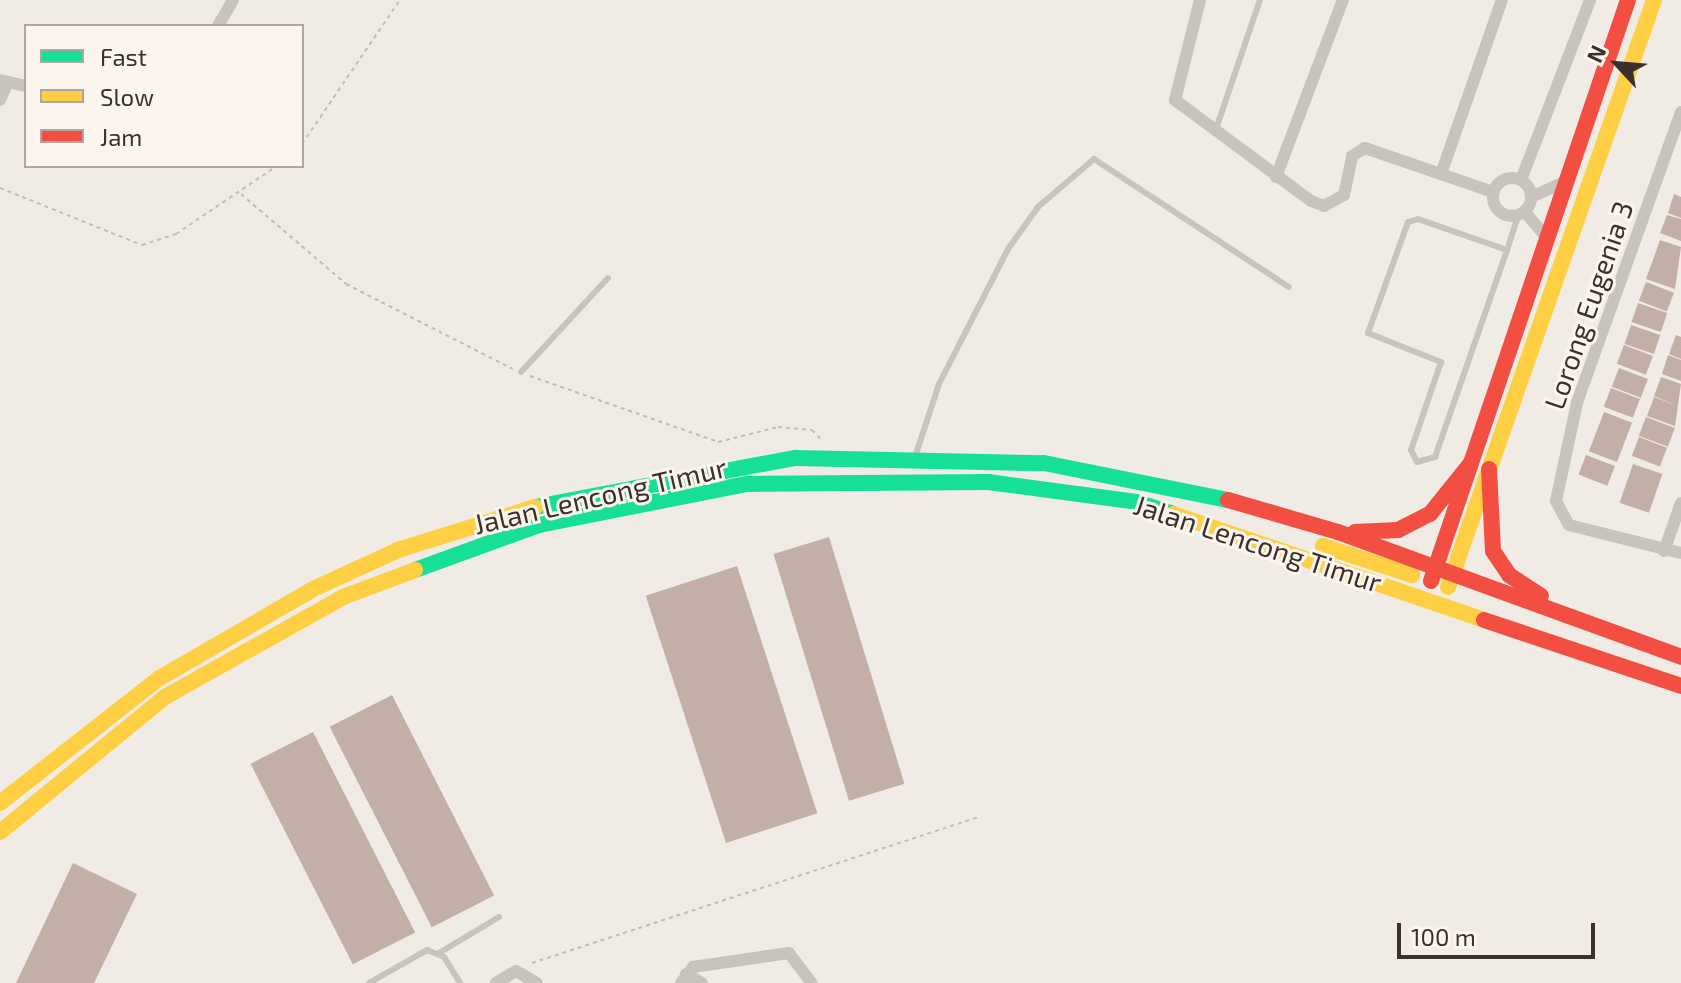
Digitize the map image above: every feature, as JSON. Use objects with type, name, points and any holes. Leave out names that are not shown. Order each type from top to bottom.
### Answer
[{"type":"main road","points":[[1442,578],[1471,463],[1545,236],[1628,0]]},
{"type":"main road","points":[[1442,578],[1489,469],[1654,0]]},
{"type":"main road","name":"Jalan Lencong Timur","points":[[0,803],[185,661],[313,589],[425,539],[691,470],[915,457],[1126,474],[1338,532],[1442,578],[1582,621],[1681,657]]},
{"type":"main road","points":[[1338,532],[1414,524],[1447,498],[1471,463]]},
{"type":"main road","points":[[1489,469],[1486,513],[1499,563],[1582,621]]},
{"type":"main road","name":"Jalan Lencong Timur","points":[[0,832],[93,750],[250,646],[406,570],[539,525],[701,490],[890,479],[1090,494],[1212,522],[1675,683]]},
{"type":"main road","points":[[1212,522],[1283,535],[1442,578],[1635,658],[1675,683]]},
{"type":"street","points":[[219,24],[233,0]]},
{"type":"street","points":[[1200,0],[1172,87],[1184,111],[1276,177],[1324,206],[1344,195],[1356,149],[1493,192]]},
{"type":"street","points":[[1276,177],[1343,0]]},
{"type":"street","points":[[1441,174],[1502,0]]},
{"type":"street","points":[[1521,180],[1590,0]]},
{"type":"street","points":[[0,100],[4,81],[24,86]]},
{"type":"street","name":"Lorong Eugenia 3","points":[[1664,551],[1561,517],[1561,464],[1577,403],[1681,112]]},
{"type":"street","points":[[1493,192],[1504,179],[1521,180]]},
{"type":"street","points":[[1521,180],[1531,197]]},
{"type":"street","points":[[1521,214],[1531,197],[1563,183]]},
{"type":"street","points":[[1493,192],[1496,209],[1521,214],[1545,236]]},
{"type":"street","points":[[1681,503],[1664,551],[1681,553]]},
{"type":"street","points":[[683,979],[789,953],[812,983]]},
{"type":"street","points":[[496,983],[516,971],[537,983]]},
{"type":"street","points":[[683,979],[702,983]]},
{"type":"lane","points":[[1214,133],[1260,0]]},
{"type":"lane","points":[[915,457],[939,384],[1008,249],[1038,207],[1094,159],[1289,287]]},
{"type":"lane","points":[[1507,250],[1418,219],[1408,222],[1368,333],[1441,362],[1411,450],[1417,462],[1435,457],[1521,214]]},
{"type":"lane","points":[[521,372],[608,278]]},
{"type":"lane","points":[[439,953],[499,917]]},
{"type":"lane","points":[[369,983],[427,950],[439,953],[460,983]]},
{"type":"path","points":[[304,141],[400,0]]},
{"type":"path","points":[[0,188],[142,245],[176,234],[274,168]]},
{"type":"path","points":[[516,971],[980,817]]},
{"type":"building","points":[[1674,194],[1681,197],[1681,218],[1668,213]]},
{"type":"building","points":[[1667,215],[1681,219],[1681,241],[1660,233]]},
{"type":"building","points":[[1660,240],[1681,247],[1675,289],[1646,279]]},
{"type":"building","points":[[1646,282],[1674,293],[1667,311],[1639,301]]},
{"type":"building","points":[[1638,303],[1667,313],[1661,332],[1631,322]]},
{"type":"building","points":[[1631,325],[1660,335],[1654,354],[1624,344]]},
{"type":"building","points":[[1676,335],[1681,337],[1681,359],[1669,354]]},
{"type":"building","points":[[1624,345],[1653,356],[1646,375],[1617,364]]},
{"type":"building","points":[[1668,355],[1681,360],[1681,381],[1662,374]]},
{"type":"building","points":[[1619,368],[1648,379],[1641,398],[1612,387]]},
{"type":"building","points":[[1661,377],[1681,384],[1678,406],[1654,396]]},
{"type":"building","points":[[1611,388],[1640,399],[1633,418],[1604,407]]},
{"type":"building","points":[[1654,397],[1678,406],[1675,426],[1647,416]]},
{"type":"building","points":[[1604,412],[1632,423],[1617,462],[1589,451]]},
{"type":"building","points":[[1646,417],[1675,428],[1668,447],[1639,436]]},
{"type":"building","points":[[1639,437],[1667,448],[1660,466],[1632,456]]},
{"type":"building","points":[[1586,455],[1615,466],[1607,486],[1578,475]]},
{"type":"building","points":[[1633,464],[1662,474],[1649,513],[1620,503]]},
{"type":"building","points":[[829,537],[904,784],[849,801],[774,554]]},
{"type":"building","points":[[737,566],[817,813],[726,843],[646,596]]},
{"type":"building","points":[[392,695],[494,895],[432,927],[330,727]]},
{"type":"building","points":[[313,732],[415,932],[353,964],[251,764]]},
{"type":"building","points":[[73,863],[137,894],[94,983],[16,983]]},
{"type":"traffic: fast","points":[[535,507],[795,458],[1044,463],[1228,500]]},
{"type":"traffic: fast","points":[[415,570],[539,525],[747,484],[988,482],[1137,502],[1173,514]]},
{"type":"traffic: slow","points":[[1448,587],[1654,0]]},
{"type":"traffic: slow","points":[[0,803],[158,679],[313,589],[398,550],[535,507]]},
{"type":"traffic: slow","points":[[1173,514],[1484,620]]},
{"type":"traffic: slow","points":[[1323,546],[1412,575]]},
{"type":"traffic: slow","points":[[0,832],[165,697],[343,597],[415,570]]},
{"type":"traffic: jam","points":[[1431,581],[1628,0]]},
{"type":"traffic: jam","points":[[1355,532],[1398,530],[1430,514],[1471,463]]},
{"type":"traffic: jam","points":[[1489,469],[1493,551],[1509,575],[1541,596]]},
{"type":"traffic: jam","points":[[1228,500],[1338,532],[1681,657]]},
{"type":"traffic: jam","points":[[1484,620],[1681,686]]}]
